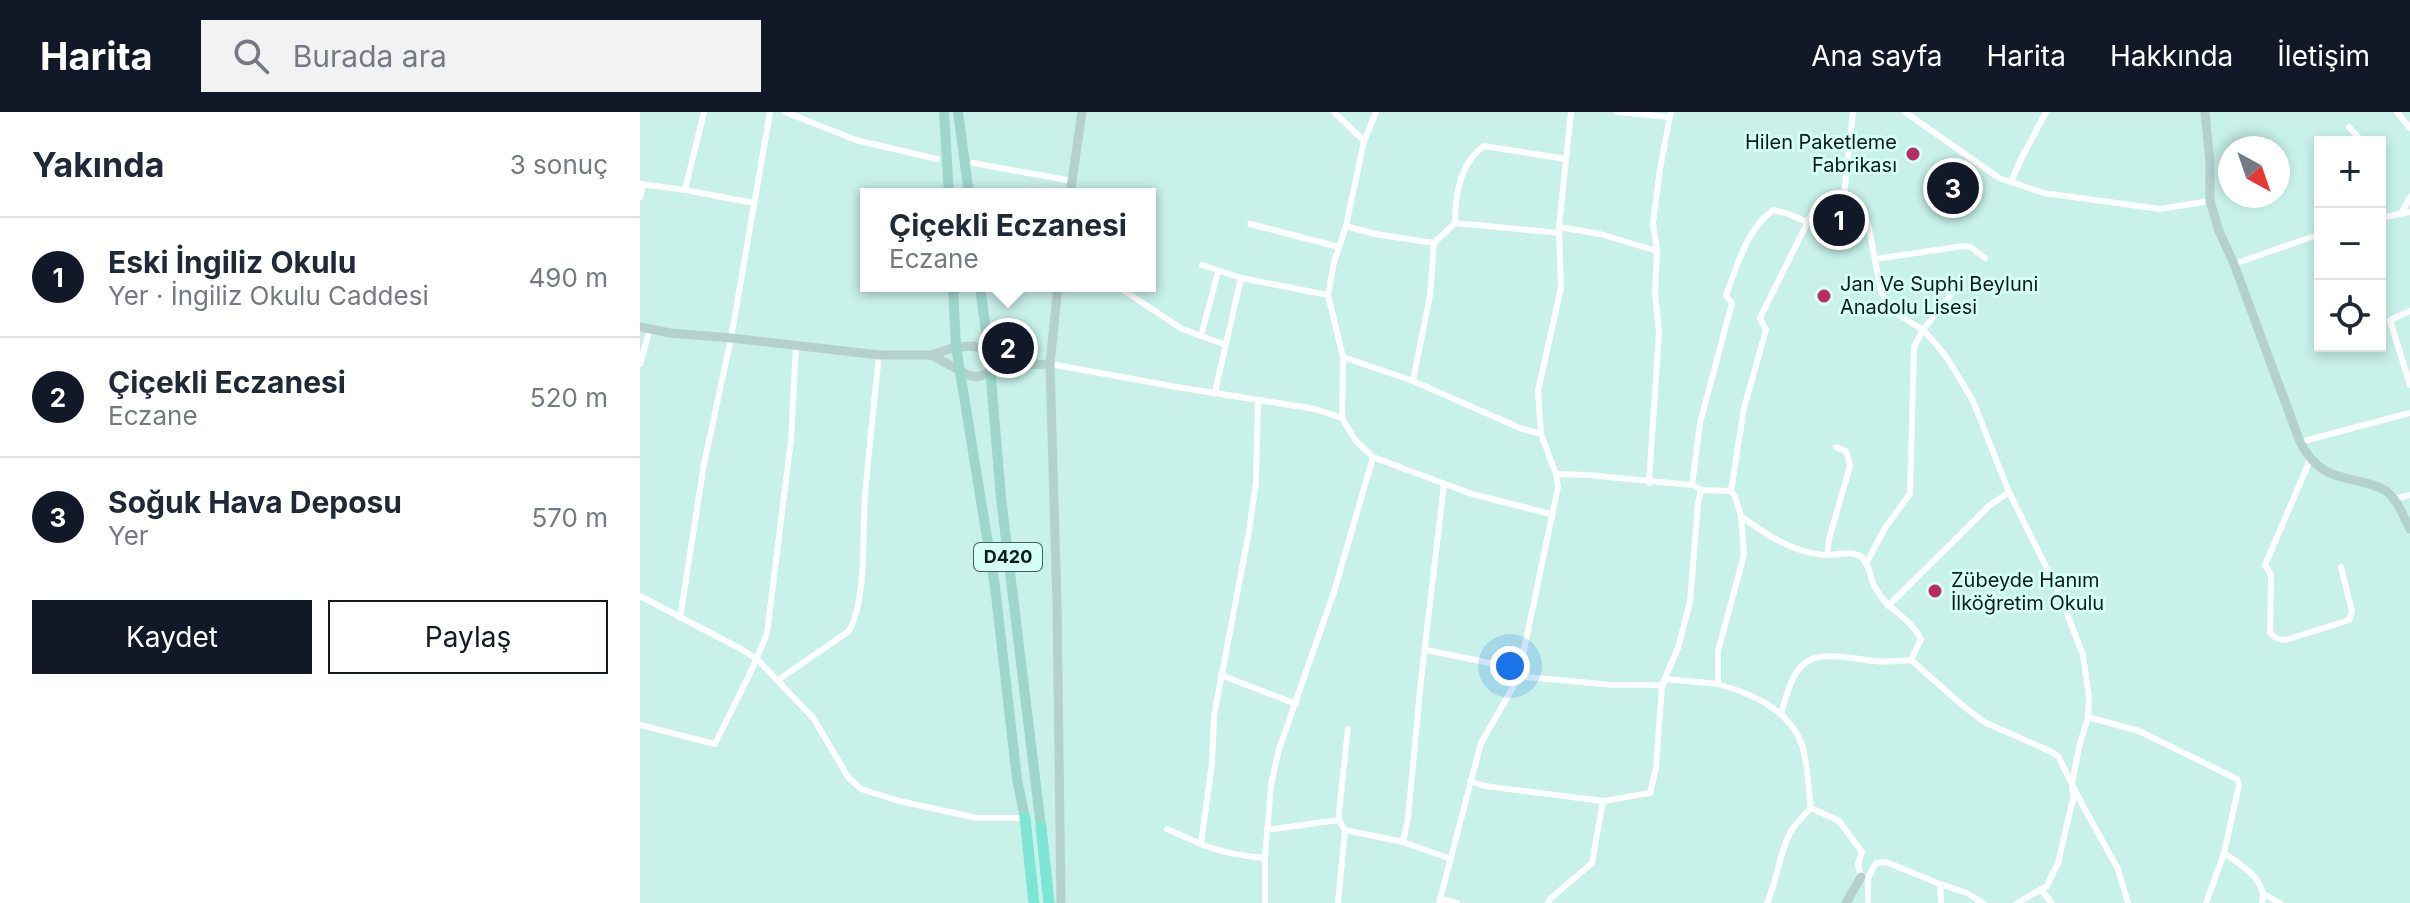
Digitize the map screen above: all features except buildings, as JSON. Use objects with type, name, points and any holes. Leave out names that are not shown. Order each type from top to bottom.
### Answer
[{"type":"highway","points":[[1025,818],[1034,903]]},
{"type":"highway","name":"D420","points":[[1041,827],[1049,903]]},
{"type":"main road","points":[[944,112],[949,188]]},
{"type":"main road","points":[[958,112],[968,188]]},
{"type":"main road","points":[[1071,188],[1082,112]]},
{"type":"main road","points":[[2205,112],[2210,201],[2300,442],[2310,460],[2324,471],[2376,485],[2395,499],[2410,529]]},
{"type":"main road","points":[[953,292],[956,347],[995,587],[1017,779],[1025,818]]},
{"type":"main road","name":"D420","points":[[981,292],[1002,513],[1041,827]]},
{"type":"main road","points":[[1057,292],[1050,364],[1061,903]]},
{"type":"main road","points":[[645,328],[879,355],[931,355],[956,347],[974,346],[1014,365]]},
{"type":"main road","points":[[931,355],[977,377],[1014,365],[1050,364]]},
{"type":"main road","points":[[1846,903],[1865,878]]},
{"type":"street","points":[[685,190],[704,112]]},
{"type":"street","points":[[680,618],[704,464],[731,338],[770,112]]},
{"type":"street","points":[[785,112],[856,140],[937,159]]},
{"type":"street","points":[[1334,112],[1364,141]]},
{"type":"street","points":[[1376,112],[1364,141],[1328,295],[1343,357],[1342,418],[1356,441],[1373,457],[1472,494],[1551,514]]},
{"type":"street","points":[[1457,903],[1440,901],[1481,743],[1520,671],[1558,487],[1541,434],[1538,391],[1561,288],[1559,230],[1571,112]]},
{"type":"street","points":[[1617,112],[1670,114],[1653,223],[1657,251],[1654,279],[1659,332],[1649,483]]},
{"type":"street","points":[[1853,112],[1844,195],[1868,223],[1881,292],[1894,312],[1923,330],[1964,384],[2009,492],[2059,593],[2083,655],[2089,697],[2088,717],[2079,747],[2072,784],[2073,799],[2058,863],[2047,886],[2017,903]]},
{"type":"street","points":[[1905,112],[1999,178],[2044,193],[2160,209],[2210,201]]},
{"type":"street","points":[[2011,182],[2046,112]]},
{"type":"street","points":[[2397,112],[2410,128]]},
{"type":"street","points":[[2349,127],[2357,136]]},
{"type":"street","points":[[1413,381],[1430,295],[1434,243],[1455,223],[1455,201],[1468,162],[1484,146],[1566,159]]},
{"type":"street","points":[[973,163],[1072,181]]},
{"type":"street","points":[[640,197],[642,184],[754,203]]},
{"type":"street","points":[[1718,684],[1718,651],[1744,555],[1741,516],[1731,491],[1744,408],[1766,330],[1760,318],[1813,211],[1828,200],[1844,195]]},
{"type":"street","points":[[2386,217],[2406,212],[2410,197]]},
{"type":"street","points":[[1692,485],[1700,423],[1732,303],[1726,295],[1744,247],[1759,220],[1773,210],[1807,222]]},
{"type":"street","points":[[1455,223],[1600,234],[1657,251]]},
{"type":"street","points":[[1250,224],[1339,247]]},
{"type":"street","points":[[1346,226],[1434,243]]},
{"type":"street","points":[[2234,264],[2314,236]]},
{"type":"street","points":[[1875,259],[1964,246],[1971,247],[1985,258]]},
{"type":"street","points":[[1202,265],[1241,278],[1328,295]]},
{"type":"street","points":[[1201,336],[1218,272]]},
{"type":"street","points":[[1215,392],[1241,278]]},
{"type":"street","points":[[1866,564],[1885,528],[1910,494],[1914,347],[1923,330],[1961,282],[1960,279]]},
{"type":"street","points":[[1126,292],[1168,321],[1226,345]]},
{"type":"street","points":[[2410,311],[2390,320],[2410,385]]},
{"type":"street","points":[[640,364],[645,328]]},
{"type":"street","points":[[640,725],[715,744],[745,679],[758,660],[767,633],[791,440],[796,346]]},
{"type":"street","points":[[778,680],[849,631],[855,619],[860,596],[865,496],[879,355]]},
{"type":"street","points":[[1343,357],[1413,381],[1520,428],[1541,434]]},
{"type":"street","points":[[1050,364],[1315,409],[1342,418]]},
{"type":"street","points":[[1201,844],[1212,763],[1214,716],[1256,482],[1258,400]]},
{"type":"street","points":[[2300,442],[2410,413]]},
{"type":"street","points":[[1827,555],[1850,466],[1846,451],[1836,447]]},
{"type":"street","points":[[1265,903],[1271,785],[1279,749],[1334,592],[1373,457]]},
{"type":"street","points":[[2310,460],[2265,565],[2271,575],[2272,636],[2286,640],[2349,620],[2352,611],[2341,567]]},
{"type":"street","points":[[1556,474],[1731,491]]},
{"type":"street","points":[[1403,842],[1444,484]]},
{"type":"street","points":[[1470,781],[1485,786],[1603,801],[1650,793],[1656,768],[1662,685],[1678,648],[1688,613],[1701,490]]},
{"type":"street","points":[[1888,606],[1989,506],[2009,492]]},
{"type":"street","points":[[2395,499],[2410,495]]},
{"type":"street","points":[[1741,516],[1773,539],[1808,551],[1860,556],[1875,588],[1888,606],[1910,622],[1921,639],[1911,660]]},
{"type":"street","points":[[640,596],[758,660],[814,719],[848,777],[861,789],[899,801],[977,818],[1025,818]]},
{"type":"street","points":[[1426,650],[1520,671],[1526,677],[1612,685],[1662,685]]},
{"type":"street","points":[[1781,715],[1791,680],[1814,657],[1911,660],[1984,722],[2052,752],[2062,762],[2118,869],[2128,903]]},
{"type":"street","points":[[1221,675],[1296,704]]},
{"type":"street","points":[[1662,685],[1667,679],[1718,684],[1746,693],[1781,715],[1793,728],[1802,746],[1811,808],[1794,828],[1767,903]]},
{"type":"street","points":[[2088,717],[2139,731],[2237,779],[2239,785],[2224,853],[2206,903]]},
{"type":"street","points":[[1338,903],[1345,830],[1339,820],[1348,729]]},
{"type":"street","points":[[1548,903],[1592,863],[1603,801]]},
{"type":"street","points":[[1811,808],[1839,821],[1862,852],[1858,864],[1865,878],[1868,903]]},
{"type":"street","points":[[1267,830],[1339,820]]},
{"type":"street","points":[[1167,829],[1215,850],[1265,858]]},
{"type":"street","points":[[1345,830],[1403,842],[1451,859]]},
{"type":"street","points":[[2224,853],[2247,869],[2264,894],[2280,903]]},
{"type":"street","points":[[1865,878],[1876,863],[1886,862],[1967,893],[1983,903]]},
{"type":"street","points":[[1940,884],[1941,903]]},
{"type":"street","points":[[2041,890],[2052,903]]},
{"type":"street","points":[[2262,903],[2264,894]]},
{"type":"place","name":"Hilen Paketleme Fabrikası","points":[[1913,154]]},
{"type":"place","name":"Soğuk Hava Deposu","points":[[1953,188]]},
{"type":"place","name":"Eski İngiliz Okulu","points":[[1839,220]]},
{"type":"place","name":"Jan Ve Suphi Beyluni Anadolu Lisesi","points":[[1824,296]]},
{"type":"place","name":"Çiçekli Eczanesi","points":[[1008,348]]},
{"type":"place","name":"Zübeyde Hanım İlköğretim Okulu","points":[[1935,591]]}]
